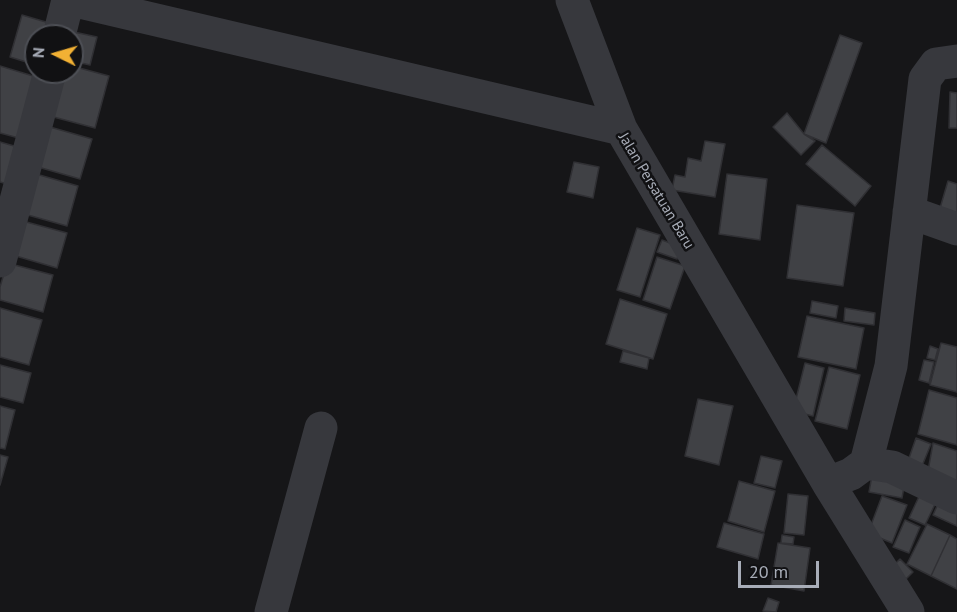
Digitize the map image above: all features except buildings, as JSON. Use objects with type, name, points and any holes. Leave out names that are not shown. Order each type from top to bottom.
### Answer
[{"type":"street","points":[[572,0],[621,129]]},
{"type":"street","points":[[66,24],[79,1]]},
{"type":"street","name":"Jalan Persatuan Baru","points":[[79,1],[621,129],[828,483],[908,612]]},
{"type":"street","points":[[828,483],[851,474],[866,463],[891,366],[925,79],[936,64],[957,61]]},
{"type":"street","points":[[0,261],[47,84]]},
{"type":"street","points":[[909,212],[957,229]]},
{"type":"street","points":[[271,612],[321,428]]},
{"type":"street","points":[[866,463],[892,467],[957,498]]}]
